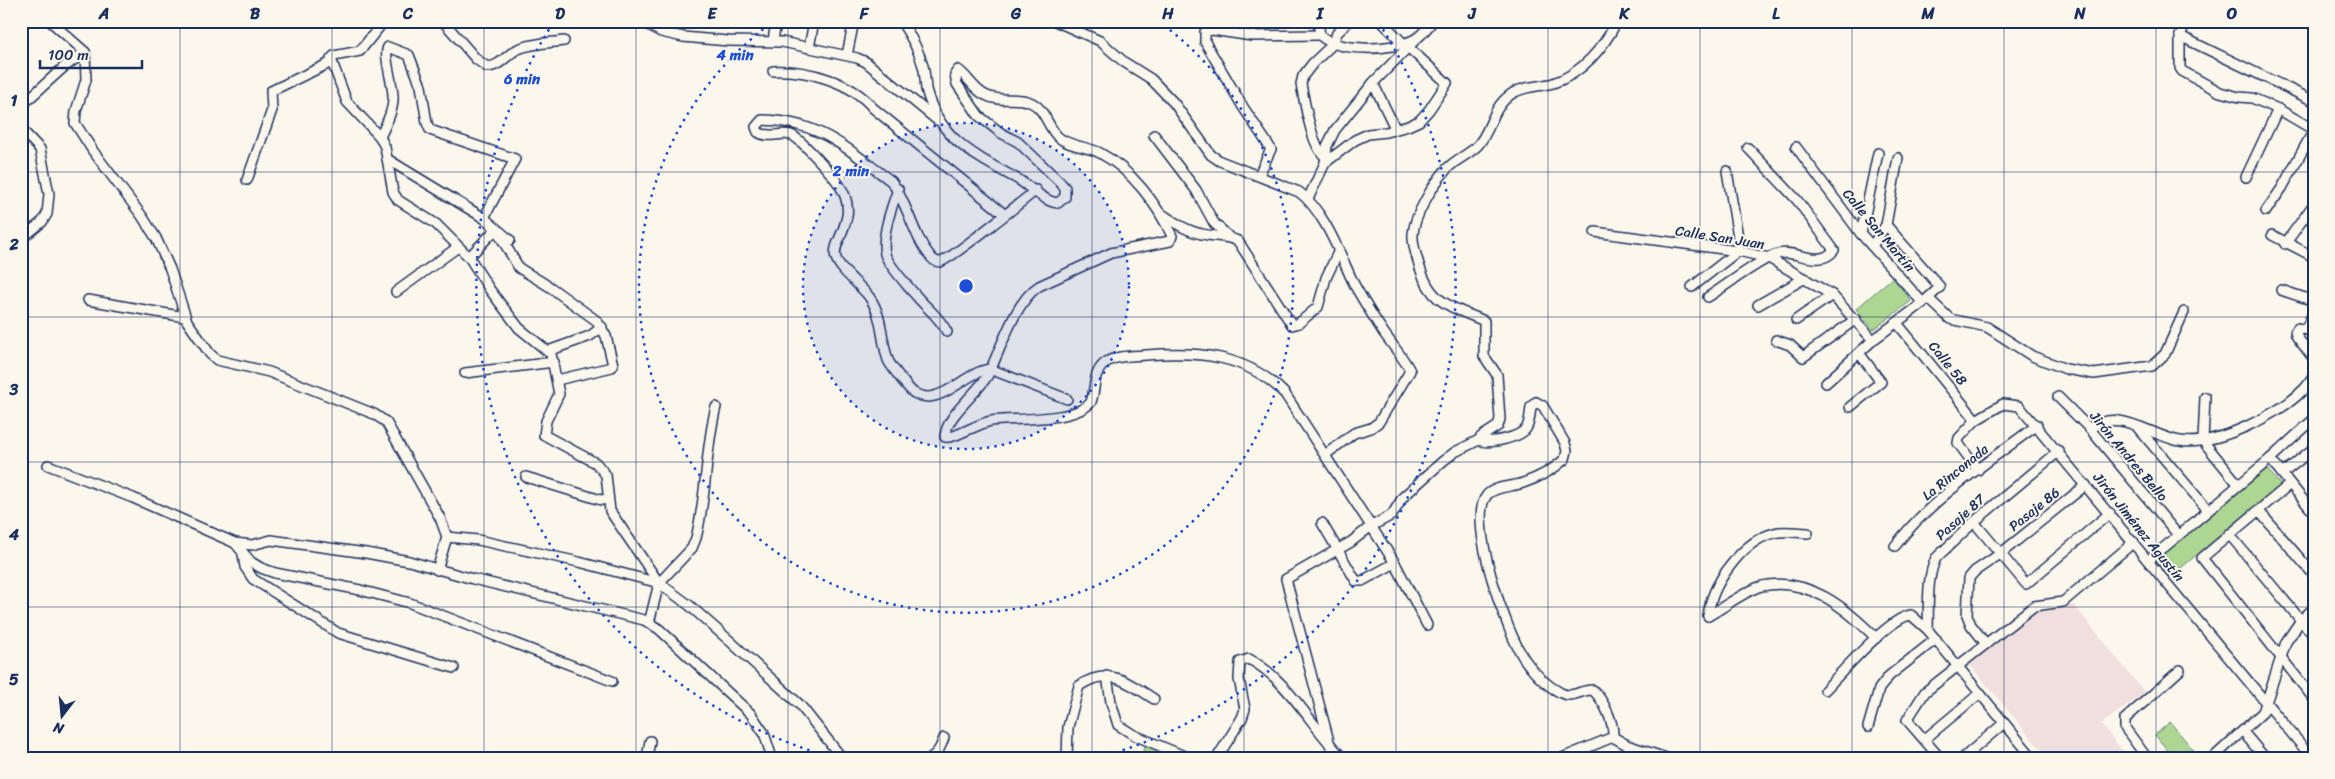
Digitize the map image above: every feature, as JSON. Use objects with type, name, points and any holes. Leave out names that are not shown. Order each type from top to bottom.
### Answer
[{"type":"street","points":[[50,21],[85,52],[86,80],[76,112],[76,123],[93,151],[142,216],[156,238],[170,269],[185,317],[210,354],[218,360],[269,372],[374,414],[386,422],[440,518],[447,537],[437,570]]},
{"type":"street","points":[[384,21],[360,51],[334,56],[332,62],[347,102],[380,137],[385,147],[393,192],[398,200],[436,224],[470,257],[490,290],[520,328],[548,351],[554,362],[558,399],[546,421],[544,435],[596,463],[606,475],[610,511],[660,584],[724,635],[800,705],[842,758]]},
{"type":"street","points":[[443,21],[476,59],[487,67],[495,66],[516,50],[527,46],[564,41]]},
{"type":"street","points":[[640,21],[661,32],[684,37],[728,42],[773,42],[847,55],[866,62],[939,122]]},
{"type":"street","points":[[773,42],[776,21]]},
{"type":"street","points":[[810,48],[814,21]]},
{"type":"street","points":[[847,55],[854,21]]},
{"type":"street","points":[[901,21],[923,64],[926,88],[939,122],[944,130],[974,154],[1036,190],[1047,200],[1055,203],[1064,200],[1065,188],[1059,181],[1018,142],[1001,133],[979,116],[957,84],[955,75],[957,71],[961,71],[976,89],[988,97],[1005,100],[1025,100],[1034,103],[1041,110],[1058,137],[1108,158],[1141,188],[1160,213],[1171,234],[1170,241],[1111,253],[1039,286],[1031,292],[1018,312],[982,384],[950,423],[945,435],[946,438],[952,438],[970,427],[989,421],[1064,415],[1079,410],[1091,402],[1095,380],[1100,368],[1115,358],[1201,353],[1237,363],[1271,381],[1284,394],[1395,563],[1427,625]]},
{"type":"street","points":[[1055,21],[1105,44],[1124,62],[1151,79],[1174,103],[1202,145],[1211,155],[1220,161],[1259,174],[1299,192],[1308,199],[1339,250],[1354,284],[1392,346],[1410,371],[1379,422],[1370,428],[1354,433],[1325,455]]},
{"type":"street","points":[[1318,21],[1320,35]]},
{"type":"street","points":[[1325,159],[1315,141],[1301,84],[1303,76],[1313,63],[1333,44],[1337,33],[1349,21]]},
{"type":"street","points":[[1325,159],[1368,134],[1386,132],[1408,126],[1425,116],[1446,87],[1445,80],[1381,21]]},
{"type":"street","points":[[1330,746],[1286,579],[1338,550],[1370,527],[1392,515],[1404,497],[1443,460],[1479,440],[1498,426],[1500,419],[1498,375],[1484,356],[1484,321],[1450,306],[1431,291],[1424,280],[1414,248],[1412,236],[1416,220],[1446,168],[1478,145],[1486,134],[1495,110],[1509,96],[1519,90],[1556,82],[1575,72],[1595,56],[1617,21]]},
{"type":"street","points":[[2186,21],[2180,36],[2180,68],[2182,71],[2220,92],[2252,98],[2278,108],[2314,130],[2282,188],[2266,211]]},
{"type":"street","points":[[1308,199],[1325,159],[1327,146],[1335,130],[1406,45],[1418,38],[1432,22]]},
{"type":"street","points":[[1259,174],[1271,149],[1205,42],[1205,32],[1212,30],[1252,36],[1320,35],[1333,44],[1367,48],[1406,45]]},
{"type":"street","points":[[2180,36],[2314,101]]},
{"type":"street","points":[[380,137],[393,106],[386,50],[388,47],[409,56],[421,86],[427,123],[430,130],[515,159],[484,218]]},
{"type":"street","points":[[21,106],[64,67],[85,52]]},
{"type":"street","points":[[247,180],[272,110],[271,91],[332,62]]},
{"type":"street","points":[[773,71],[799,72],[836,83],[855,92],[1004,214]]},
{"type":"street","points":[[1373,83],[1395,128]]},
{"type":"street","points":[[2246,177],[2278,108]]},
{"type":"street","points":[[1036,190],[947,259],[940,262],[931,257],[919,239],[898,189],[891,180],[817,130],[785,120],[762,120],[757,124],[756,129],[763,134],[785,134],[798,138],[838,183],[848,207],[845,229],[836,252],[837,261],[870,298],[879,316],[888,361],[913,393],[928,397],[943,393],[959,382],[990,369],[1067,399]]},
{"type":"street","points":[[21,129],[40,149],[49,194],[47,214],[42,222],[21,239]]},
{"type":"street","points":[[1154,135],[1196,190],[1214,224],[1228,236],[1238,241],[1292,325],[1295,325],[1318,307],[1326,278],[1339,250]]},
{"type":"street","name":"Calle San Martín","points":[[1796,147],[1861,234],[1925,300],[1950,319],[1987,327],[2032,356],[2066,369],[2094,374],[2152,366],[2164,354],[2184,312]]},
{"type":"street","points":[[1708,297],[1778,254],[1818,259],[1834,250],[1797,200],[1748,148]]},
{"type":"street","points":[[1861,234],[1878,153]]},
{"type":"street","points":[[1872,246],[1886,225],[1898,158]]},
{"type":"street","points":[[387,159],[484,218],[510,240]]},
{"type":"street","points":[[1692,287],[1738,251],[1738,237],[1727,171]]},
{"type":"street","points":[[898,189],[889,216],[885,243],[886,256],[921,301],[940,317],[948,332]]},
{"type":"street","points":[[2285,244],[2314,204]]},
{"type":"street","points":[[1160,213],[1178,226],[1193,232],[1228,236]]},
{"type":"street","points":[[1826,382],[1873,340],[1897,324],[1940,287],[1886,225]]},
{"type":"street","points":[[470,257],[496,229]]},
{"type":"street","points":[[496,229],[519,268],[592,316],[602,327],[606,336],[613,365],[557,380]]},
{"type":"street","name":"Calle San Juan","points":[[1595,232],[1738,251],[1769,258],[1832,295],[1856,319],[1873,340]]},
{"type":"street","points":[[2272,235],[2285,244],[2314,257]]},
{"type":"street","points":[[396,292],[458,247]]},
{"type":"street","points":[[1758,305],[1805,278]]},
{"type":"street","points":[[2281,290],[2314,301]]},
{"type":"street","points":[[1796,320],[1832,295]]},
{"type":"street","points":[[88,300],[185,317]]},
{"type":"street","points":[[2314,311],[2310,330],[2298,328],[2295,332],[2314,359]]},
{"type":"street","points":[[1776,340],[1790,345],[1803,357],[1856,319]]},
{"type":"street","name":"Calle 58","points":[[1897,324],[1976,420]]},
{"type":"street","points":[[548,351],[590,336],[602,327]]},
{"type":"street","points":[[1850,407],[1881,382],[1859,353]]},
{"type":"street","points":[[464,373],[554,362]]},
{"type":"street","points":[[2090,429],[2096,423],[2106,420],[2118,420],[2180,441],[2203,441],[2231,432],[2288,403],[2303,391],[2314,376]]},
{"type":"street","name":"Jirón Andres Bello","points":[[2058,397],[2090,429],[2178,535]]},
{"type":"street","points":[[2206,397],[2203,441],[2238,484]]},
{"type":"street","points":[[1479,440],[1485,442],[1498,440],[1524,431],[1528,426],[1531,407],[1536,402],[1543,406],[1565,444],[1567,451],[1565,459],[1558,465],[1538,477],[1494,490],[1486,496],[1482,507],[1486,563],[1500,607],[1525,660],[1549,685],[1568,696],[1575,696],[1587,690],[1594,690],[1614,728],[1613,737]]},
{"type":"street","name":"Jirón Jiménez Agustín","points":[[1978,470],[1958,440],[1976,420],[2003,404],[2019,406],[2059,451],[2149,560],[2306,755]]},
{"type":"street","points":[[649,623],[660,584],[692,548],[696,538],[710,456],[710,434],[716,407]]},
{"type":"street","points":[[2149,560],[2270,459],[2314,419]]},
{"type":"street","name":"La Rinconada","points":[[1895,546],[1921,517],[1978,470],[2037,426]]},
{"type":"street","points":[[2137,427],[2208,510]]},
{"type":"street","points":[[2282,474],[2314,448]]},
{"type":"street","name":"Pasaje 87","points":[[1928,630],[1932,566],[1936,558],[1974,522],[2059,451]]},
{"type":"street","points":[[2270,459],[2312,508]]},
{"type":"street","points":[[48,465],[133,498],[235,543],[252,545],[271,540],[366,553],[614,611],[649,623],[659,629],[751,714],[769,742],[772,758]]},
{"type":"street","points":[[526,477],[601,500],[608,499]]},
{"type":"street","points":[[2290,484],[2204,556],[2203,561],[2314,699]]},
{"type":"street","name":"Pasaje 86","points":[[1986,644],[1971,625],[1967,615],[1969,578],[1975,571],[2000,554],[2086,485]]},
{"type":"street","points":[[2258,510],[2314,575]]},
{"type":"street","points":[[1974,522],[2026,584],[2110,513]]},
{"type":"street","points":[[1322,522],[1353,578],[1357,581],[1395,563]]},
{"type":"street","points":[[1808,533],[1774,533],[1762,537],[1747,547],[1732,562],[1709,604],[1708,616],[1748,592],[1762,586],[1786,585],[1802,587],[1834,601],[1858,620],[1876,638]]},
{"type":"street","points":[[2229,534],[2314,636]]},
{"type":"street","points":[[447,537],[478,540],[579,562],[660,584]]},
{"type":"street","points":[[1940,758],[1907,720],[1909,714],[1926,692],[2034,606],[2063,602],[2134,542]]},
{"type":"street","points":[[235,543],[243,554],[256,565],[275,573],[360,590],[410,603],[612,681]]},
{"type":"street","points":[[243,554],[245,567],[253,579],[338,633],[454,668]]},
{"type":"street","points":[[2213,758],[2258,719],[2266,703],[2280,658],[2292,631],[2300,620],[2314,608]]},
{"type":"street","points":[[1825,690],[1876,638],[1906,616],[1911,615],[1936,639],[2004,723],[2028,756]]},
{"type":"street","points":[[1868,727],[1880,689],[1889,676],[1936,639]]},
{"type":"street","points":[[1217,758],[1242,718],[1245,709],[1238,670],[1243,659],[1254,662],[1273,676],[1330,746],[1343,758]]},
{"type":"street","points":[[2147,757],[2125,728],[2125,719],[2180,670]]},
{"type":"street","points":[[1068,758],[1068,727],[1079,686],[1090,678],[1107,676],[1120,678],[1154,699]]},
{"type":"street","points":[[1107,676],[1111,702],[1118,725],[1134,735],[1189,758]]},
{"type":"street","points":[[1925,739],[1979,694]]},
{"type":"street","points":[[1963,758],[2004,723]]},
{"type":"street","points":[[2243,732],[2264,758]]},
{"type":"street","points":[[1562,758],[1613,737]]},
{"type":"street","points":[[1613,737],[1627,745],[1666,758]]},
{"type":"street","points":[[930,758],[941,747],[944,738]]},
{"type":"street","points":[[650,741],[648,752],[650,758]]},
{"type":"shaded area","points":[[2074,605],[2145,693],[2101,724],[2128,758],[2048,758],[1966,660],[2035,608]]},
{"type":"green space","points":[[1893,277],[1911,301],[1873,330],[1856,309]]},
{"type":"green space","points":[[2267,469],[2281,485],[2170,577],[2156,561]]},
{"type":"green space","points":[[2170,722],[2196,753],[2190,758],[2174,758],[2155,735]]},
{"type":"green space","points":[[1146,744],[1178,758],[1141,758]]}]
